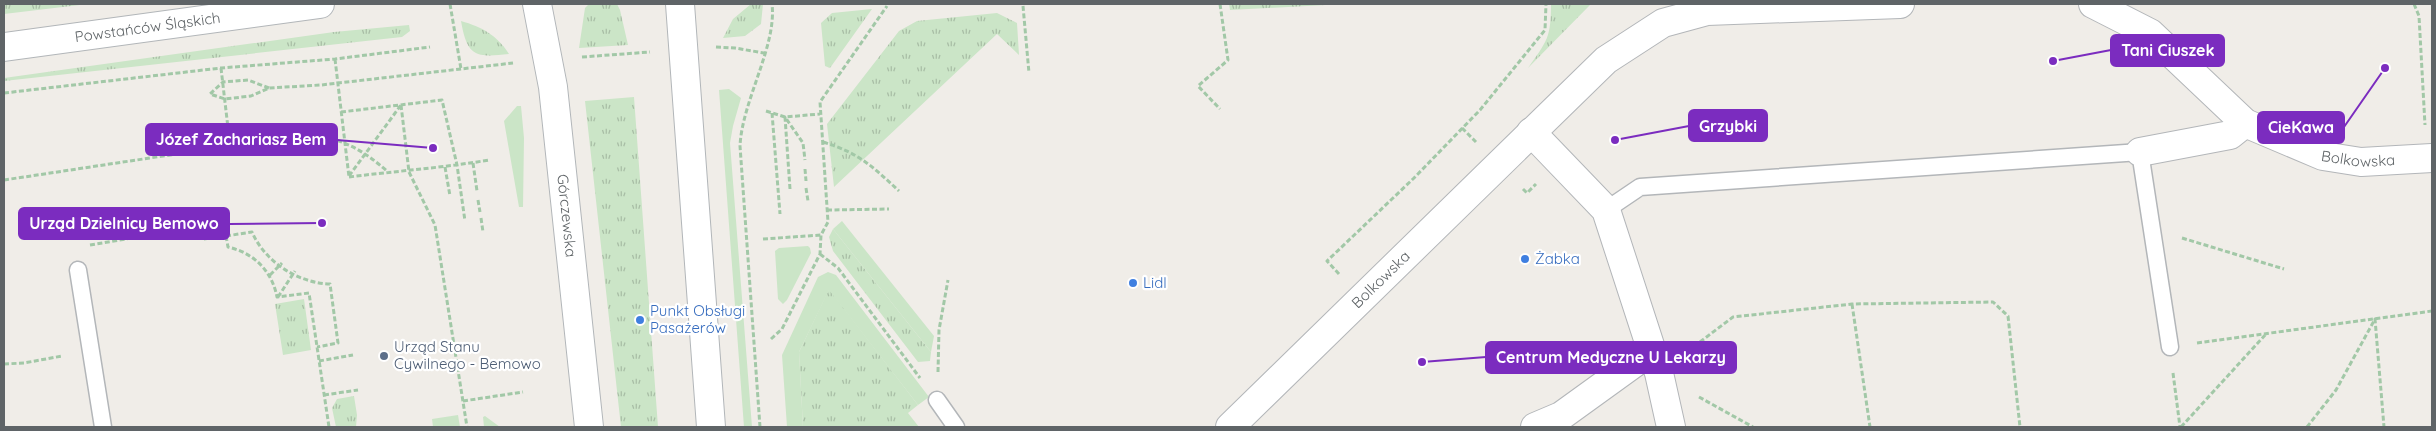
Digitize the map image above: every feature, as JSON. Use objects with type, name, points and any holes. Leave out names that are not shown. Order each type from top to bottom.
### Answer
[{"type":"street","name":"Powstańców Śląskich","points":[[4,47],[320,4]]},
{"type":"street","name":"Górczewska","points":[[537,4],[553,87],[589,427]]},
{"type":"street","points":[[680,4],[711,427]]},
{"type":"street","name":"Bolkowska","points":[[1230,427],[1606,60],[1663,23],[1706,11],[1900,4]]},
{"type":"street","name":"Bolkowska","points":[[2092,4],[2150,33],[2245,123],[2323,156],[2361,162],[2432,158]]},
{"type":"street","points":[[2140,152],[2230,135],[2245,123]]},
{"type":"street","points":[[1531,132],[1606,210],[1655,362],[1671,427]]},
{"type":"street","points":[[1535,427],[1562,416],[1655,362]]},
{"type":"lane","points":[[1606,210],[1640,187],[2140,152],[2150,228],[2170,347]]},
{"type":"lane","points":[[78,270],[103,427]]},
{"type":"lane","points":[[937,400],[956,427]]},
{"type":"path","points":[[450,4],[461,69]]},
{"type":"path","points":[[760,427],[740,146],[742,124],[770,31],[772,4]]},
{"type":"path","points":[[1220,4],[1228,60],[1198,86],[1220,109]]},
{"type":"path","points":[[1363,299],[1327,261],[1414,178],[1480,110],[1545,30],[1546,4]]},
{"type":"path","points":[[2414,4],[2419,16],[2426,131]]},
{"type":"path","points":[[771,339],[782,330],[820,254],[821,234],[828,222],[820,102],[887,6]]},
{"type":"path","points":[[1022,6],[1029,73]]},
{"type":"path","points":[[4,93],[221,68],[335,59],[430,47]]},
{"type":"path","points":[[716,47],[764,53]]},
{"type":"path","points":[[578,58],[633,54]]},
{"type":"path","points":[[335,59],[349,177]]},
{"type":"path","points":[[269,88],[248,80],[223,82],[210,94],[225,99],[251,96],[269,88],[338,83],[515,63]]},
{"type":"path","points":[[221,68],[230,145]]},
{"type":"path","points":[[342,112],[442,100],[457,165],[465,221]]},
{"type":"path","points":[[349,177],[401,105]]},
{"type":"path","points":[[401,105],[408,172],[435,225],[467,427]]},
{"type":"path","points":[[766,111],[785,118],[820,114]]},
{"type":"path","points":[[772,113],[780,214]]},
{"type":"path","points":[[785,118],[803,143],[805,160]]},
{"type":"path","points":[[785,118],[790,189]]},
{"type":"path","points":[[4,180],[309,134],[344,141],[388,172]]},
{"type":"path","points":[[823,142],[862,158],[899,191]]},
{"type":"path","points":[[349,177],[388,172],[408,172],[489,160]]},
{"type":"path","points":[[473,163],[477,191]]},
{"type":"path","points":[[445,167],[450,196]]},
{"type":"path","points":[[805,169],[806,181]]},
{"type":"path","points":[[806,188],[808,201]]},
{"type":"path","points":[[478,200],[480,212]]},
{"type":"path","points":[[827,210],[889,209]]},
{"type":"path","points":[[481,218],[483,232]]},
{"type":"path","points":[[91,244],[202,226],[203,239],[252,232],[261,246],[280,264],[308,281],[330,284],[338,343],[317,347]]},
{"type":"path","points":[[2150,228],[2284,269]]},
{"type":"path","points":[[763,239],[821,234]]},
{"type":"path","points":[[226,236],[228,246],[236,248],[256,259],[270,276],[278,297]]},
{"type":"path","points":[[820,254],[838,268],[937,400]]},
{"type":"path","points":[[270,276],[280,264]]},
{"type":"path","points":[[278,297],[294,272]]},
{"type":"path","points":[[937,400],[939,330],[948,280]]},
{"type":"path","points":[[278,297],[309,293],[329,427]]},
{"type":"path","points":[[1753,427],[1655,362],[1733,317],[1852,304],[1993,302],[2008,316],[2020,427]]},
{"type":"path","points":[[1852,304],[1870,427]]},
{"type":"path","points":[[2181,427],[2170,347],[2432,311]]},
{"type":"path","points":[[2307,427],[2336,390],[2375,320]]},
{"type":"path","points":[[2375,320],[2384,427]]},
{"type":"path","points":[[2181,427],[2266,334]]},
{"type":"path","points":[[319,361],[353,356]]},
{"type":"path","points":[[4,364],[32,362]]},
{"type":"path","points":[[324,396],[358,390]]},
{"type":"path","points":[[463,401],[523,392]]},
{"type":"green space","points":[[4,4],[88,4],[4,14]]},
{"type":"green space","points":[[589,4],[617,4],[628,45],[579,48],[585,8]]},
{"type":"green space","points":[[751,4],[763,4],[761,24],[745,36],[723,38],[733,19]]},
{"type":"green space","points":[[1229,4],[1344,4],[1230,10]]},
{"type":"green space","points":[[1551,4],[1591,4],[1528,68],[1547,39]]},
{"type":"green space","points":[[872,9],[830,68],[825,66],[821,23],[832,13]]},
{"type":"green space","points":[[997,13],[1017,23],[1019,55],[997,34],[834,187],[827,124],[899,31],[917,21]]},
{"type":"green space","points":[[461,21],[476,26],[494,37],[509,54],[480,55],[474,52],[466,41]]},
{"type":"green space","points":[[409,25],[410,31],[402,37],[4,81],[4,78],[334,32]]},
{"type":"green space","points":[[729,89],[741,98],[730,143],[752,427],[744,427],[719,90]]},
{"type":"green space","points":[[634,97],[658,427],[621,427],[585,101]]},
{"type":"green space","points":[[517,106],[521,106],[524,138],[523,207],[519,207],[504,121]]},
{"type":"green space","points":[[842,221],[934,336],[931,352],[833,229]]},
{"type":"green space","points":[[833,229],[931,352],[930,361],[918,362],[833,251],[829,237]]},
{"type":"green space","points":[[808,246],[811,253],[787,300],[783,304],[778,299],[775,251],[779,248]]},
{"type":"green space","points":[[828,272],[836,275],[929,397],[918,405],[829,290],[799,352],[803,427],[787,427],[782,355],[818,277]]},
{"type":"green space","points":[[829,289],[918,405],[908,413],[919,427],[803,427],[799,352]]},
{"type":"green space","points":[[304,299],[311,350],[283,355],[275,304]]},
{"type":"green space","points":[[354,396],[357,415],[356,427],[336,427],[332,408],[337,399]]},
{"type":"green space","points":[[458,415],[460,427],[433,427],[432,419]]},
{"type":"green space","points":[[485,416],[500,427],[484,427],[483,417]]},
{"type":"place","name":"Tani Ciuszek","points":[[2053,61]]},
{"type":"place","name":"CieKawa","points":[[2385,68]]},
{"type":"place","name":"Grzybki","points":[[1615,140]]},
{"type":"place","name":"Józef Zachariasz Bem","points":[[433,148]]},
{"type":"place","name":"Urząd Dzielnicy Bemowo","points":[[322,223]]},
{"type":"place","name":"Żabka","points":[[1525,259]]},
{"type":"place","name":"Lidl","points":[[1133,283]]},
{"type":"place","name":"Punkt Obsługi Pasażerów","points":[[640,320]]},
{"type":"place","name":"Urząd Stanu Cywilnego - Bemowo","points":[[384,356]]},
{"type":"place","name":"Centrum Medyczne U Lekarzy","points":[[1422,362]]}]
